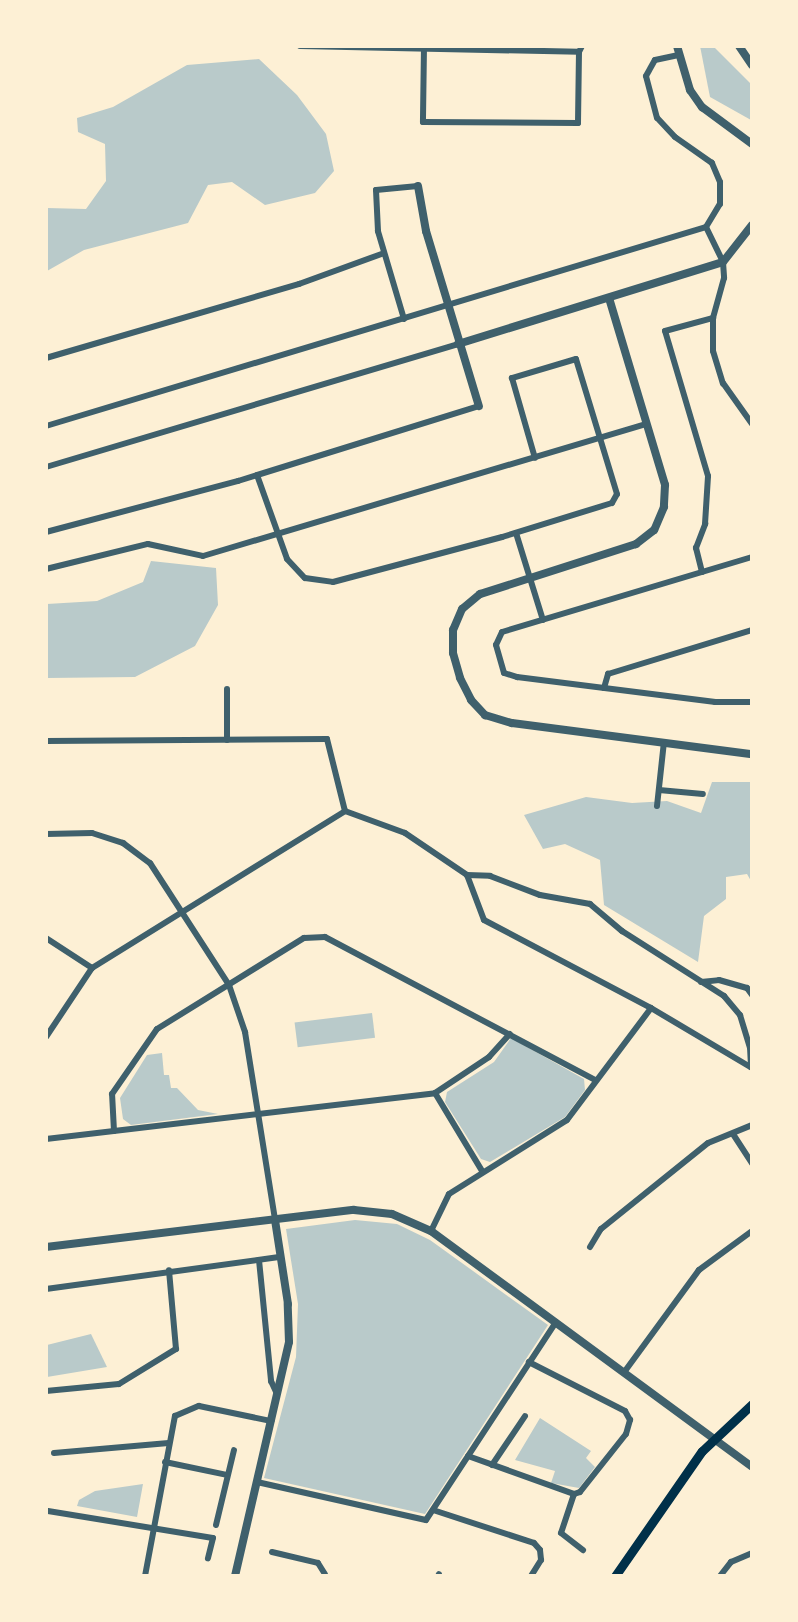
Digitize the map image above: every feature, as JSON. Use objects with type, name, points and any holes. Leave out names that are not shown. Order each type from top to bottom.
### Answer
[{"type":"main road","points":[[615,1575],[713,1437],[752,1404]]},
{"type":"street","points":[[300,46],[580,49],[578,123],[423,122],[424,48]]},
{"type":"street","points":[[739,46],[752,65]]},
{"type":"street","points":[[46,426],[706,227],[720,204],[720,182],[712,163],[675,137],[657,117],[646,76],[655,60],[678,51],[690,90],[702,107],[752,144]]},
{"type":"street","points":[[46,532],[257,475],[479,406],[447,306],[418,186],[376,190],[378,231],[404,319]]},
{"type":"street","points":[[46,467],[723,262],[752,225]]},
{"type":"street","points":[[706,227],[723,262],[724,278],[713,318],[712,351],[723,383],[752,424]]},
{"type":"street","points":[[46,358],[299,284],[384,253]]},
{"type":"street","points":[[609,298],[665,485],[664,507],[654,530],[636,544],[480,594],[462,609],[453,630],[453,653],[471,700],[485,715],[512,723],[752,754]]},
{"type":"street","points":[[702,572],[696,548],[705,524],[708,476],[665,331],[713,318]]},
{"type":"street","points":[[257,475],[277,533],[296,572],[318,582],[333,582],[516,533],[612,503],[617,494],[576,359],[512,378],[535,458]]},
{"type":"street","points":[[46,569],[148,544],[203,556],[645,424]]},
{"type":"street","points":[[516,533],[543,620]]},
{"type":"street","points":[[752,557],[502,632],[496,645],[504,673],[715,702],[752,702]]},
{"type":"street","points":[[604,688],[608,675],[752,630]]},
{"type":"street","points":[[227,689],[227,740]]},
{"type":"street","points":[[46,741],[327,739],[345,811]]},
{"type":"street","points":[[657,806],[664,742]]},
{"type":"street","points":[[659,790],[703,794]]},
{"type":"street","points":[[345,811],[405,833],[467,875],[490,876],[540,895],[590,904],[621,931],[724,996],[740,1015],[750,1047],[751,1067]]},
{"type":"street","points":[[46,1037],[92,968],[345,811]]},
{"type":"street","points":[[46,834],[92,833],[123,843],[150,863],[229,985],[245,1032],[281,1257],[289,1342],[235,1575]]},
{"type":"street","points":[[467,875],[484,920],[651,1008],[751,1067]]},
{"type":"street","points":[[114,1131],[112,1094],[157,1029],[304,938],[325,937],[595,1080]]},
{"type":"street","points":[[46,938],[92,968]]},
{"type":"street","points":[[700,982],[719,980],[747,988],[752,995]]},
{"type":"street","points":[[431,1231],[449,1194],[482,1171],[567,1120],[651,1008]]},
{"type":"street","points":[[46,1139],[435,1093],[489,1057],[510,1034]]},
{"type":"street","points":[[435,1093],[482,1171]]},
{"type":"street","points":[[590,1247],[601,1229],[708,1143],[752,1125]]},
{"type":"street","points":[[733,1134],[752,1163]]},
{"type":"street","points":[[46,1246],[368,1210],[392,1214],[431,1231],[625,1371],[752,1467]]},
{"type":"street","points":[[625,1371],[699,1270],[752,1231]]},
{"type":"street","points":[[46,1289],[170,1270],[281,1257]]},
{"type":"street","points":[[259,1260],[271,1381],[277,1394]]},
{"type":"street","points":[[46,1391],[119,1384],[176,1349],[170,1270]]},
{"type":"street","points":[[258,1482],[426,1520],[556,1322]]},
{"type":"street","points":[[468,1456],[574,1494],[580,1492],[626,1434],[630,1420],[615,1404],[529,1362]]},
{"type":"street","points":[[145,1575],[175,1416],[199,1406],[271,1421]]},
{"type":"street","points":[[492,1465],[525,1416]]},
{"type":"street","points":[[54,1453],[169,1443]]},
{"type":"street","points":[[216,1525],[234,1450]]},
{"type":"street","points":[[165,1462],[227,1474]]},
{"type":"street","points":[[574,1494],[561,1533],[583,1550]]},
{"type":"street","points":[[433,1510],[534,1543],[540,1550],[541,1560],[531,1575]]},
{"type":"street","points":[[48,1511],[213,1538],[207,1558]]},
{"type":"street","points":[[272,1552],[318,1563],[325,1575]]},
{"type":"street","points":[[720,1575],[731,1562],[752,1553]]},
{"type":"shaded area","points":[[700,46],[714,47],[751,84],[751,120],[710,97]]},
{"type":"shaded area","points":[[259,59],[297,95],[326,134],[334,171],[315,193],[265,205],[232,182],[208,185],[188,223],[84,250],[47,271],[47,208],[86,209],[106,181],[105,144],[78,132],[77,118],[113,107],[187,65]]},
{"type":"shaded area","points":[[151,561],[216,568],[218,605],[195,646],[135,677],[47,678],[47,604],[97,601],[143,582]]},
{"type":"shaded area","points":[[712,782],[751,782],[751,881],[747,874],[726,877],[726,899],[704,916],[698,962],[604,905],[600,860],[565,844],[543,849],[524,815],[586,797],[632,803],[667,801],[701,813]]},
{"type":"shaded area","points":[[372,1013],[375,1038],[298,1047],[295,1023]]},
{"type":"shaded area","points":[[511,1038],[584,1079],[585,1090],[565,1117],[490,1162],[481,1159],[445,1102],[447,1092],[494,1062]]},
{"type":"shaded area","points":[[162,1053],[164,1075],[169,1075],[171,1088],[177,1088],[198,1110],[218,1114],[131,1125],[123,1119],[120,1098],[147,1055]]},
{"type":"shaded area","points":[[355,1220],[397,1224],[430,1240],[548,1325],[425,1514],[264,1478],[296,1357],[298,1304],[286,1229]]},
{"type":"shaded area","points":[[91,1334],[107,1367],[47,1377],[47,1345]]},
{"type":"shaded area","points":[[540,1418],[591,1451],[586,1458],[595,1467],[579,1488],[551,1483],[555,1471],[515,1460]]},
{"type":"shaded area","points":[[143,1484],[137,1517],[77,1506],[79,1500],[95,1491]]}]
